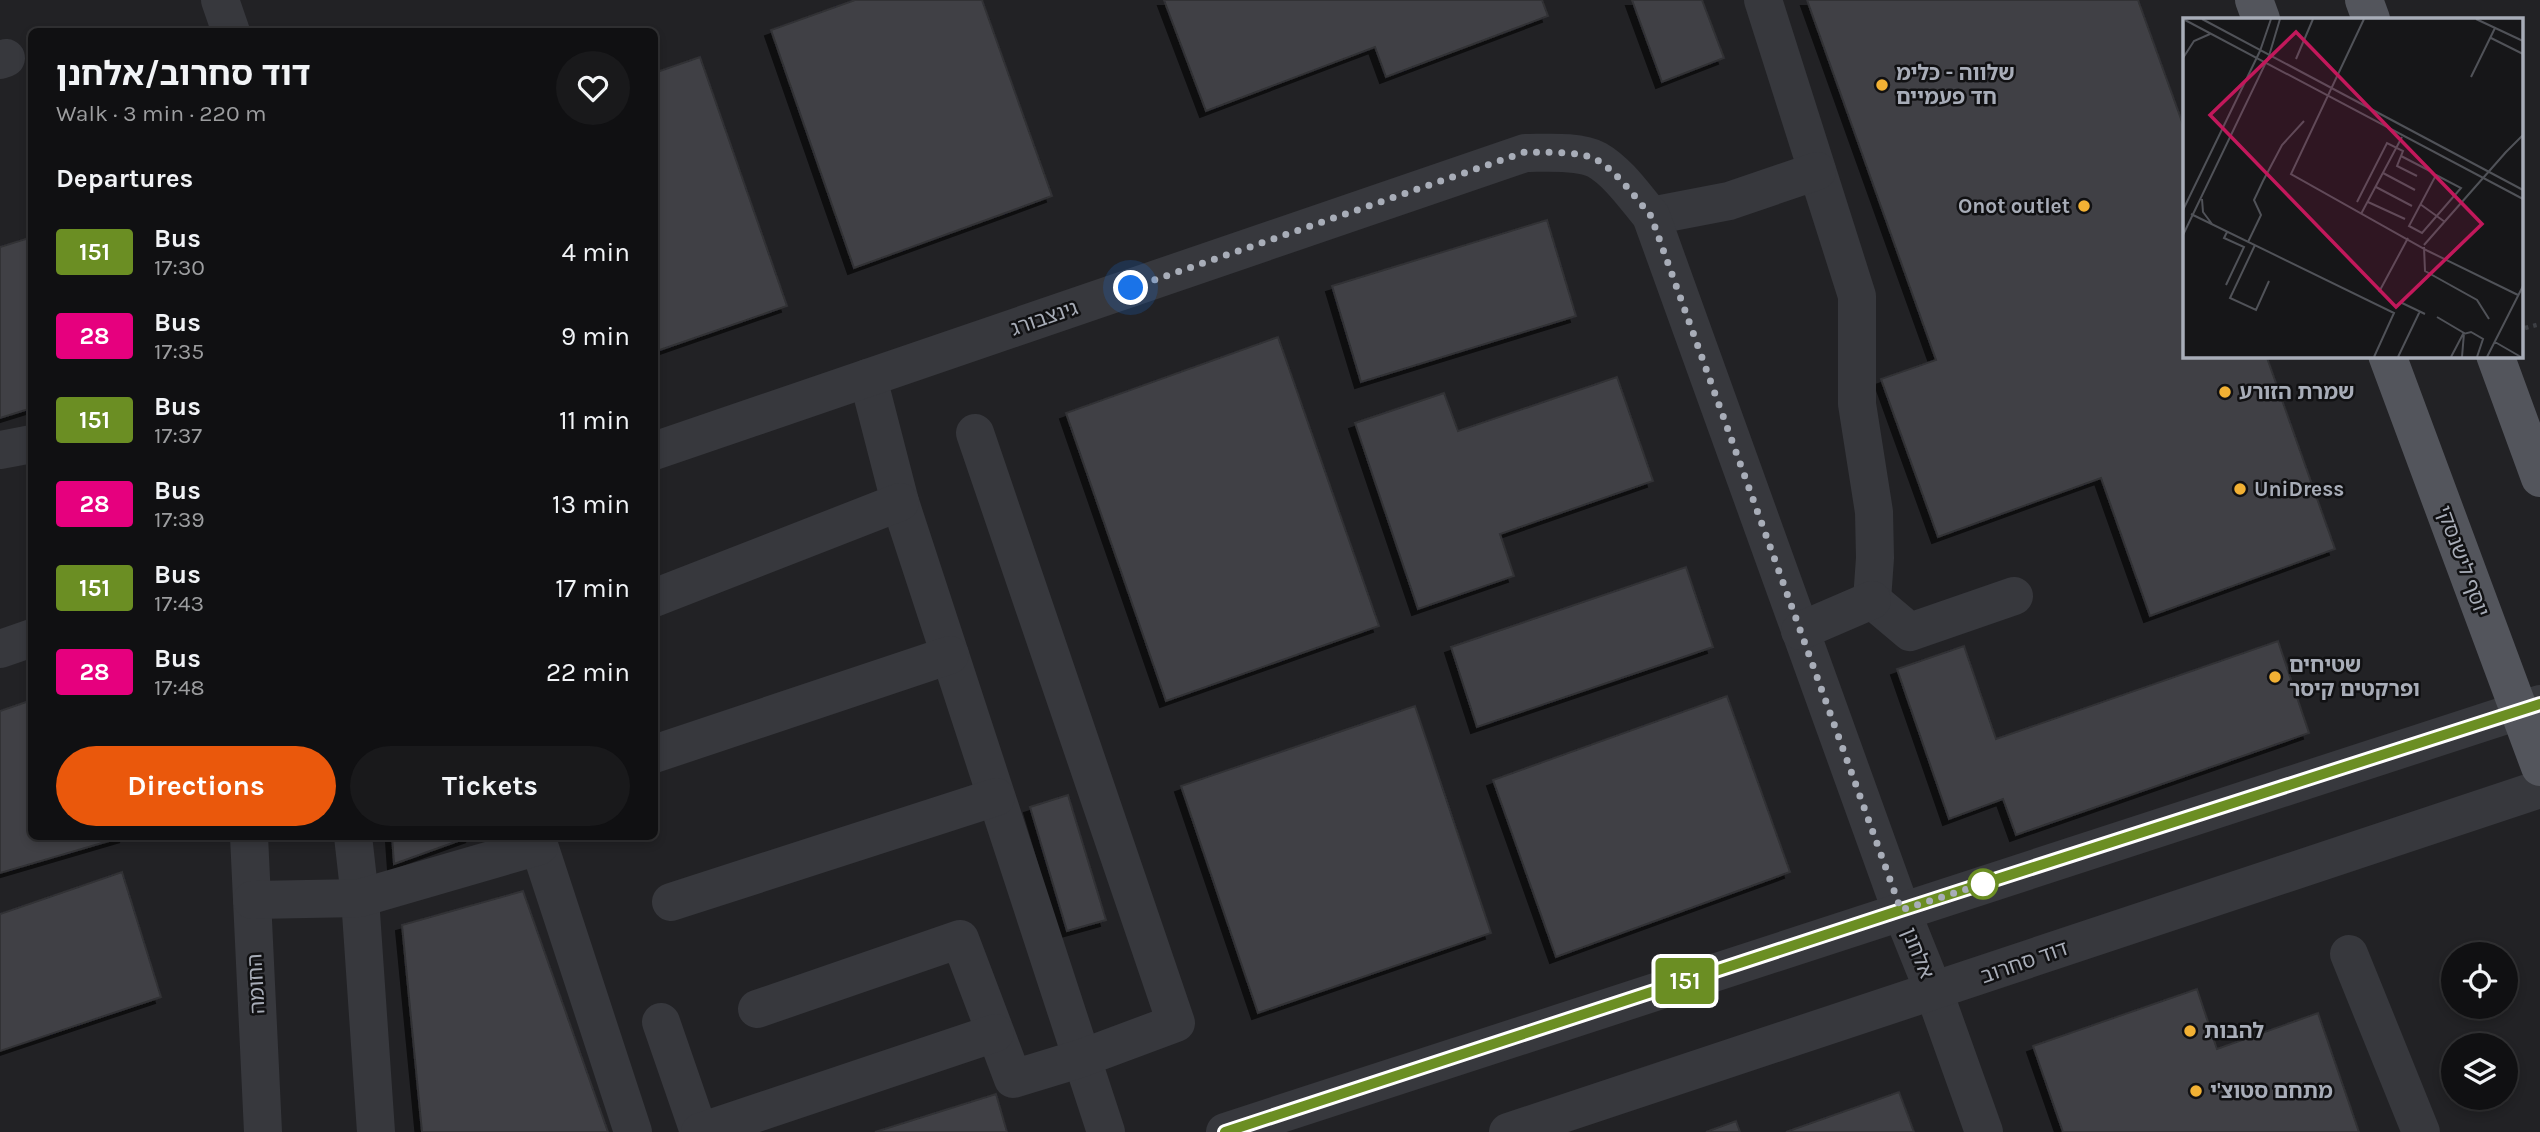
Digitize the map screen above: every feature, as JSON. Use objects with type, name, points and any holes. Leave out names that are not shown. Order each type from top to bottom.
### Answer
[{"type":"main road","points":[[2254,0],[2261,18]]},
{"type":"main road","points":[[2364,0],[2371,18]]},
{"type":"main road","name":"יוסף לישנסקי","points":[[2387,357],[2529,707],[2540,767]]},
{"type":"main road","points":[[2496,357],[2540,478]]},
{"type":"street","points":[[220,0],[230,28]]},
{"type":"street","points":[[1763,0],[1857,296],[1857,404],[1874,512],[1875,558],[1871,600]]},
{"type":"street","name":"גינצבורג","points":[[658,451],[1525,152],[1566,153],[1596,160]]},
{"type":"street","name":"אלחנן","points":[[1596,160],[1623,183],[1651,216],[1901,910],[1934,992],[1984,1132]]},
{"type":"street","points":[[1651,216],[1729,201],[1817,171]]},
{"type":"street","points":[[868,378],[900,502],[1106,1132]]},
{"type":"street","points":[[757,1009],[960,939],[1013,1079],[1082,1058],[1176,1023],[975,433]]},
{"type":"street","points":[[0,450],[28,445]]},
{"type":"street","points":[[658,595],[900,502]]},
{"type":"street","points":[[1871,600],[1909,632],[2014,596]]},
{"type":"street","points":[[1800,631],[1871,600]]},
{"type":"street","points":[[0,649],[28,639]]},
{"type":"street","points":[[658,753],[950,655]]},
{"type":"street","points":[[1225,1132],[2529,707]]},
{"type":"street","name":"דוד סחרוב","points":[[1508,1132],[2540,789]]},
{"type":"street","points":[[671,902],[996,797]]},
{"type":"street","name":"החומה","points":[[249,840],[263,1132]]},
{"type":"street","points":[[353,840],[376,1132]]},
{"type":"street","points":[[252,900],[360,898],[538,841],[633,1132]]},
{"type":"street","points":[[2349,954],[2421,1132]]},
{"type":"street","points":[[661,1022],[700,1132],[995,1033]]},
{"type":"path","points":[[2522,329],[2540,324]]},
{"type":"shaded area","points":[[0,0],[2540,0],[2540,1132],[0,1132]]},
{"type":"building","points":[[855,0],[982,0],[1052,196],[854,268],[771,30]]},
{"type":"building","points":[[1164,0],[1542,0],[1548,16],[1386,77],[1375,47],[1206,111]]},
{"type":"building","points":[[1632,0],[1702,0],[1724,58],[1662,82]]},
{"type":"building","points":[[1807,0],[2138,0],[2183,124],[2183,357],[2267,357],[2335,549],[2150,616],[2101,478],[1938,537],[1881,379],[1936,360]]},
{"type":"building","points":[[700,57],[787,306],[658,351],[658,72]]},
{"type":"building","points":[[1547,220],[1576,316],[1361,382],[1332,286]]},
{"type":"building","points":[[28,238],[28,409],[0,418],[0,247]]},
{"type":"building","points":[[1278,337],[1379,626],[1166,701],[1066,413]]},
{"type":"building","points":[[1617,377],[1653,481],[1500,534],[1514,576],[1418,609],[1355,423],[1444,393],[1458,431]]},
{"type":"building","points":[[1686,567],[1713,647],[1477,727],[1451,647]]},
{"type":"building","points":[[2278,641],[2309,733],[2016,835],[2003,799],[1949,819],[1897,669],[1964,646],[1996,739]]},
{"type":"building","points":[[1727,696],[1790,872],[1556,957],[1493,780]]},
{"type":"building","points":[[28,701],[28,840],[112,840],[0,873],[0,711]]},
{"type":"building","points":[[1415,706],[1491,933],[1258,1013],[1181,786]]},
{"type":"building","points":[[1068,795],[1106,920],[1067,931],[1030,807]]},
{"type":"building","points":[[392,840],[461,840],[394,864]]},
{"type":"building","points":[[122,872],[161,997],[0,1051],[0,914]]},
{"type":"building","points":[[523,891],[608,1132],[422,1132],[402,925]]},
{"type":"building","name":"מתחם סטוצ'י","points":[[2197,989],[2217,1049],[2318,1013],[2359,1132],[2063,1132],[2033,1046]]},
{"type":"building","points":[[1899,1092],[1914,1132],[1786,1132]]},
{"type":"building","points":[[996,1094],[1007,1132],[875,1132]]},
{"type":"building","points":[[1736,1121],[1740,1132],[1706,1132]]},
{"type":"bus line","name":"151","points":[[1225,1132],[2540,704]]},
{"type":"place","name":"שלווה - כלימ חד פעמיים","points":[[1882,85]]},
{"type":"place","name":"Onot outlet","points":[[2084,206]]},
{"type":"place","name":"שמרת הזורע","points":[[2225,392]]},
{"type":"place","name":"UniDress","points":[[2240,489]]},
{"type":"place","name":"שטיחים ופרקטים קיסר","points":[[2275,677]]},
{"type":"place","name":"להבות","points":[[2190,1031]]},
{"type":"place","name":"מתחם סטוצ'י","points":[[2196,1091]]},
{"type":"route","points":[[1131,288],[1525,152],[1566,153],[1596,160],[1623,183],[1651,216],[1901,910],[1983,884]]}]
